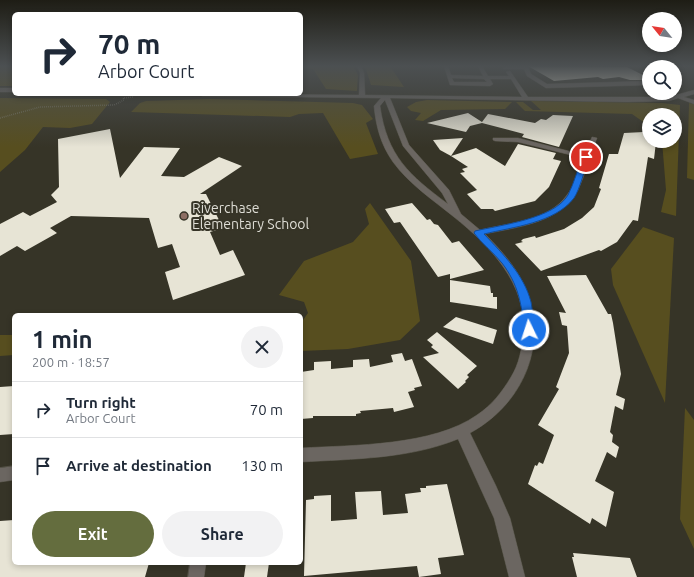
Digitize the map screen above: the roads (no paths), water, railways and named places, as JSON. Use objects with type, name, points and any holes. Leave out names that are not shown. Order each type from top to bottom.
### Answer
[{"type":"street","points":[[522,93],[526,98]]},
{"type":"street","points":[[303,95],[643,100],[683,96],[691,93]]},
{"type":"street","points":[[334,95],[358,99],[378,106]]},
{"type":"street","points":[[303,455],[415,446],[462,432],[480,420],[506,395],[517,379],[529,345],[529,317],[526,303],[521,288],[505,262],[478,233],[457,215],[428,194],[402,168],[390,152],[380,132],[378,106],[386,96]]},
{"type":"street","points":[[386,96],[397,107]]},
{"type":"street","points":[[683,96],[694,98]]},
{"type":"street","points":[[683,96],[694,102]]},
{"type":"street","points":[[397,107],[429,97]]},
{"type":"street","points":[[397,107],[395,123],[406,146],[446,192],[457,215]]},
{"type":"street","points":[[478,233],[532,220],[556,211],[571,196],[594,138]]},
{"type":"street","points":[[494,139],[518,140],[586,157]]},
{"type":"street","points":[[462,432],[491,491],[502,518],[516,577]]},
{"type":"street","points":[[0,475],[12,473]]},
{"type":"street","points":[[196,577],[198,565]]},
{"type":"place","name":"Riverchase Elementary School","points":[[184,216]]}]
